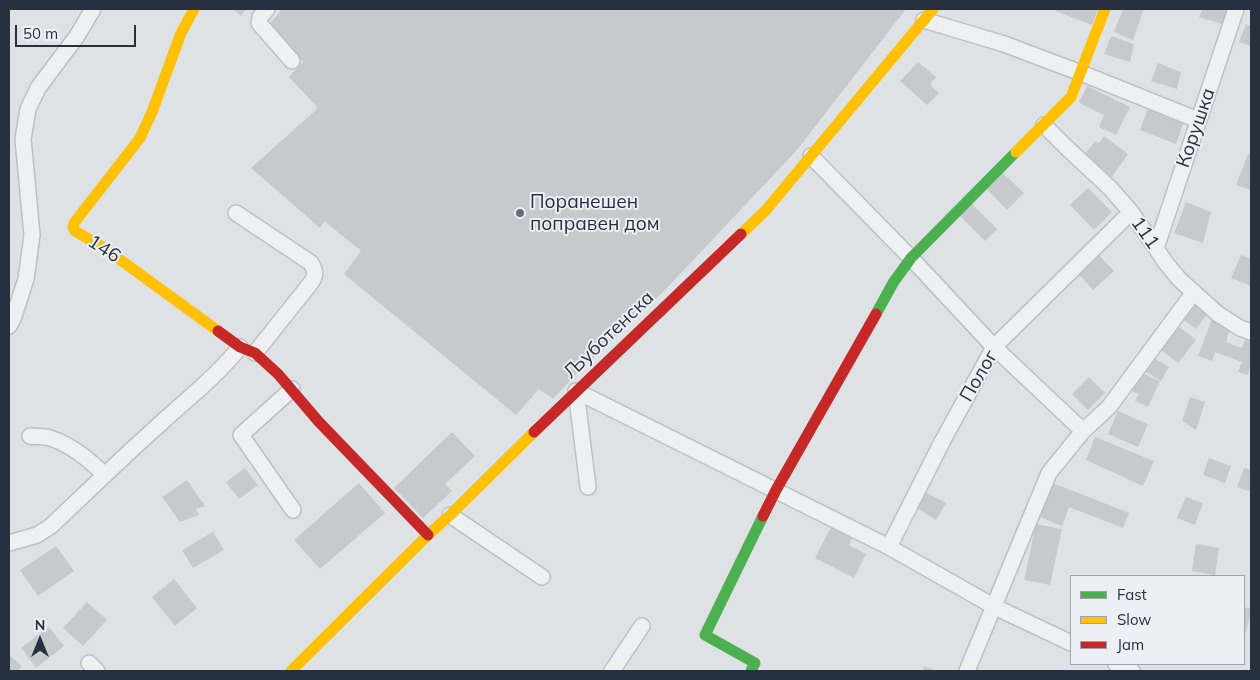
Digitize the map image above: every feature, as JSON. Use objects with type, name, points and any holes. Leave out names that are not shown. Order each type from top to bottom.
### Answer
[{"type":"street","points":[[9,326],[13,320],[26,280],[32,235],[23,139],[28,109],[38,88],[77,36],[93,9]]},
{"type":"street","name":"146","points":[[194,9],[181,33],[140,138],[74,223],[73,227],[240,347],[255,353],[278,374],[319,422],[428,535]]},
{"type":"street","points":[[267,9],[260,17],[259,23],[292,61]]},
{"type":"street","points":[[752,671],[755,663],[705,635],[776,490],[892,284],[911,258],[1071,97],[1105,9]]},
{"type":"street","name":"Корушка","points":[[1156,248],[1236,9]]},
{"type":"street","points":[[929,14],[1198,120]]},
{"type":"street","name":"Љуботенска","points":[[292,671],[576,391],[766,210],[929,14]]},
{"type":"street","name":"111","points":[[1044,125],[1110,188],[1131,212],[1165,262],[1180,280],[1218,314],[1240,328],[1251,332]]},
{"type":"street","points":[[811,156],[911,258],[994,347],[1083,431]]},
{"type":"street","name":"Полог","points":[[889,547],[943,440],[994,347],[1131,212]]},
{"type":"street","points":[[236,213],[311,263],[316,271],[315,277],[310,284],[255,353]]},
{"type":"street","points":[[967,671],[1049,472],[1083,431],[1108,407],[1194,292]]},
{"type":"street","points":[[9,543],[36,535],[51,526],[160,423],[209,381],[240,347]]},
{"type":"street","points":[[292,390],[241,435],[293,510]]},
{"type":"street","points":[[576,391],[588,487]]},
{"type":"street","points":[[576,391],[889,547],[994,607],[1070,643]]},
{"type":"street","points":[[30,436],[48,438],[68,446],[87,458],[105,475]]},
{"type":"street","points":[[450,515],[542,577]]},
{"type":"street","points":[[612,671],[642,626]]},
{"type":"street","points":[[1118,665],[1132,671]]},
{"type":"building","points":[[233,9],[246,9],[241,16]]},
{"type":"building","name":"Поранешен поправен дом","points":[[282,9],[906,9],[797,150],[665,290],[578,372],[553,399],[539,389],[516,415],[344,274],[361,251],[324,221],[320,228],[251,168],[318,108],[289,77],[303,62],[269,25]]},
{"type":"building","points":[[1057,9],[1098,9],[1092,25],[1056,11]]},
{"type":"building","points":[[1123,9],[1144,9],[1133,40],[1114,32]]},
{"type":"building","points":[[1203,9],[1229,9],[1225,25],[1199,17]]},
{"type":"building","points":[[1246,24],[1251,26],[1251,46],[1239,42]]},
{"type":"building","points":[[1111,36],[1134,44],[1130,62],[1104,54]]},
{"type":"building","points":[[918,62],[936,77],[930,84],[939,93],[927,105],[900,81]]},
{"type":"building","points":[[1158,63],[1181,72],[1177,89],[1151,81]]},
{"type":"building","points":[[1087,86],[1130,107],[1116,135],[1099,127],[1104,115],[1079,103]]},
{"type":"building","points":[[1149,106],[1185,119],[1176,144],[1140,130]]},
{"type":"building","points":[[1104,136],[1128,154],[1112,177],[1083,157],[1095,141],[1099,143]]},
{"type":"building","points":[[1248,154],[1251,155],[1251,190],[1236,185]]},
{"type":"building","points":[[1003,173],[1024,193],[1007,210],[987,189]]},
{"type":"building","points":[[1088,188],[1112,212],[1094,230],[1070,205]]},
{"type":"building","points":[[1186,202],[1211,212],[1203,243],[1174,233]]},
{"type":"building","points":[[971,203],[997,229],[985,241],[959,215]]},
{"type":"building","points":[[1096,252],[1114,271],[1093,290],[1076,271]]},
{"type":"building","points":[[1241,255],[1251,259],[1251,286],[1231,278]]},
{"type":"building","points":[[1192,297],[1210,310],[1196,329],[1178,316]]},
{"type":"building","points":[[1212,319],[1231,326],[1226,342],[1242,348],[1246,336],[1251,338],[1251,365],[1248,375],[1238,372],[1242,362],[1215,352],[1212,361],[1198,356]]},
{"type":"building","points":[[1174,323],[1196,340],[1178,363],[1156,346]]},
{"type":"building","points":[[1151,356],[1169,367],[1161,381],[1143,370]]},
{"type":"building","points":[[1138,371],[1160,381],[1148,407],[1135,401],[1139,394],[1129,390]]},
{"type":"building","points":[[1089,377],[1105,393],[1088,410],[1072,394]]},
{"type":"building","points":[[1190,397],[1205,402],[1196,430],[1182,421]]},
{"type":"building","points":[[1118,411],[1148,424],[1138,447],[1108,434]]},
{"type":"building","points":[[452,432],[475,456],[445,484],[452,491],[423,518],[394,488]]},
{"type":"building","points":[[1095,437],[1154,461],[1143,486],[1086,460]]},
{"type":"building","points":[[1209,458],[1231,466],[1225,483],[1203,475]]},
{"type":"building","points":[[245,468],[258,485],[239,499],[226,482]]},
{"type":"building","points":[[1244,468],[1251,470],[1251,492],[1237,487]]},
{"type":"building","points":[[187,480],[205,506],[196,509],[199,515],[180,522],[162,497]]},
{"type":"building","points":[[359,483],[385,513],[320,569],[294,540]]},
{"type":"building","points":[[1053,483],[1129,513],[1123,528],[1069,507],[1062,526],[1040,517]]},
{"type":"building","points":[[922,490],[946,503],[936,520],[913,506]]},
{"type":"building","points":[[1186,497],[1203,503],[1195,525],[1177,518]]},
{"type":"building","points":[[1036,524],[1062,529],[1050,585],[1024,580]]},
{"type":"building","points":[[831,527],[852,538],[849,545],[866,554],[854,578],[815,558]]},
{"type":"building","points":[[213,532],[224,550],[193,568],[182,550]]},
{"type":"building","points":[[1196,544],[1219,548],[1215,575],[1192,571]]},
{"type":"building","points":[[56,546],[74,571],[38,596],[20,570]]},
{"type":"building","points":[[174,579],[197,608],[175,626],[152,597]]},
{"type":"building","points":[[87,602],[107,620],[83,646],[63,628]]},
{"type":"building","points":[[1245,607],[1251,609],[1245,634]]},
{"type":"building","points":[[49,627],[64,646],[36,668],[21,648]]},
{"type":"building","points":[[9,655],[22,666],[18,671],[9,671]]},
{"type":"building","points":[[924,666],[937,671],[922,671]]},
{"type":"traffic: fast","points":[[876,314],[893,283],[911,258],[1016,152]]},
{"type":"traffic: fast","points":[[751,671],[755,663],[705,635],[763,516]]},
{"type":"traffic: slow","points":[[194,9],[181,33],[152,112],[140,138],[74,223],[73,227],[75,231],[104,248],[218,331]]},
{"type":"traffic: slow","points":[[741,234],[766,210],[933,9]]},
{"type":"traffic: slow","points":[[1016,152],[1071,97],[1105,9]]},
{"type":"traffic: slow","points":[[291,671],[534,432]]},
{"type":"traffic: jam","points":[[534,432],[741,234]]},
{"type":"traffic: jam","points":[[763,516],[876,314]]},
{"type":"traffic: jam","points":[[218,331],[240,347],[255,353],[278,374],[319,422],[428,535]]},
{"type":"place","name":"Поранешен поправен дом","points":[[520,213]]}]
